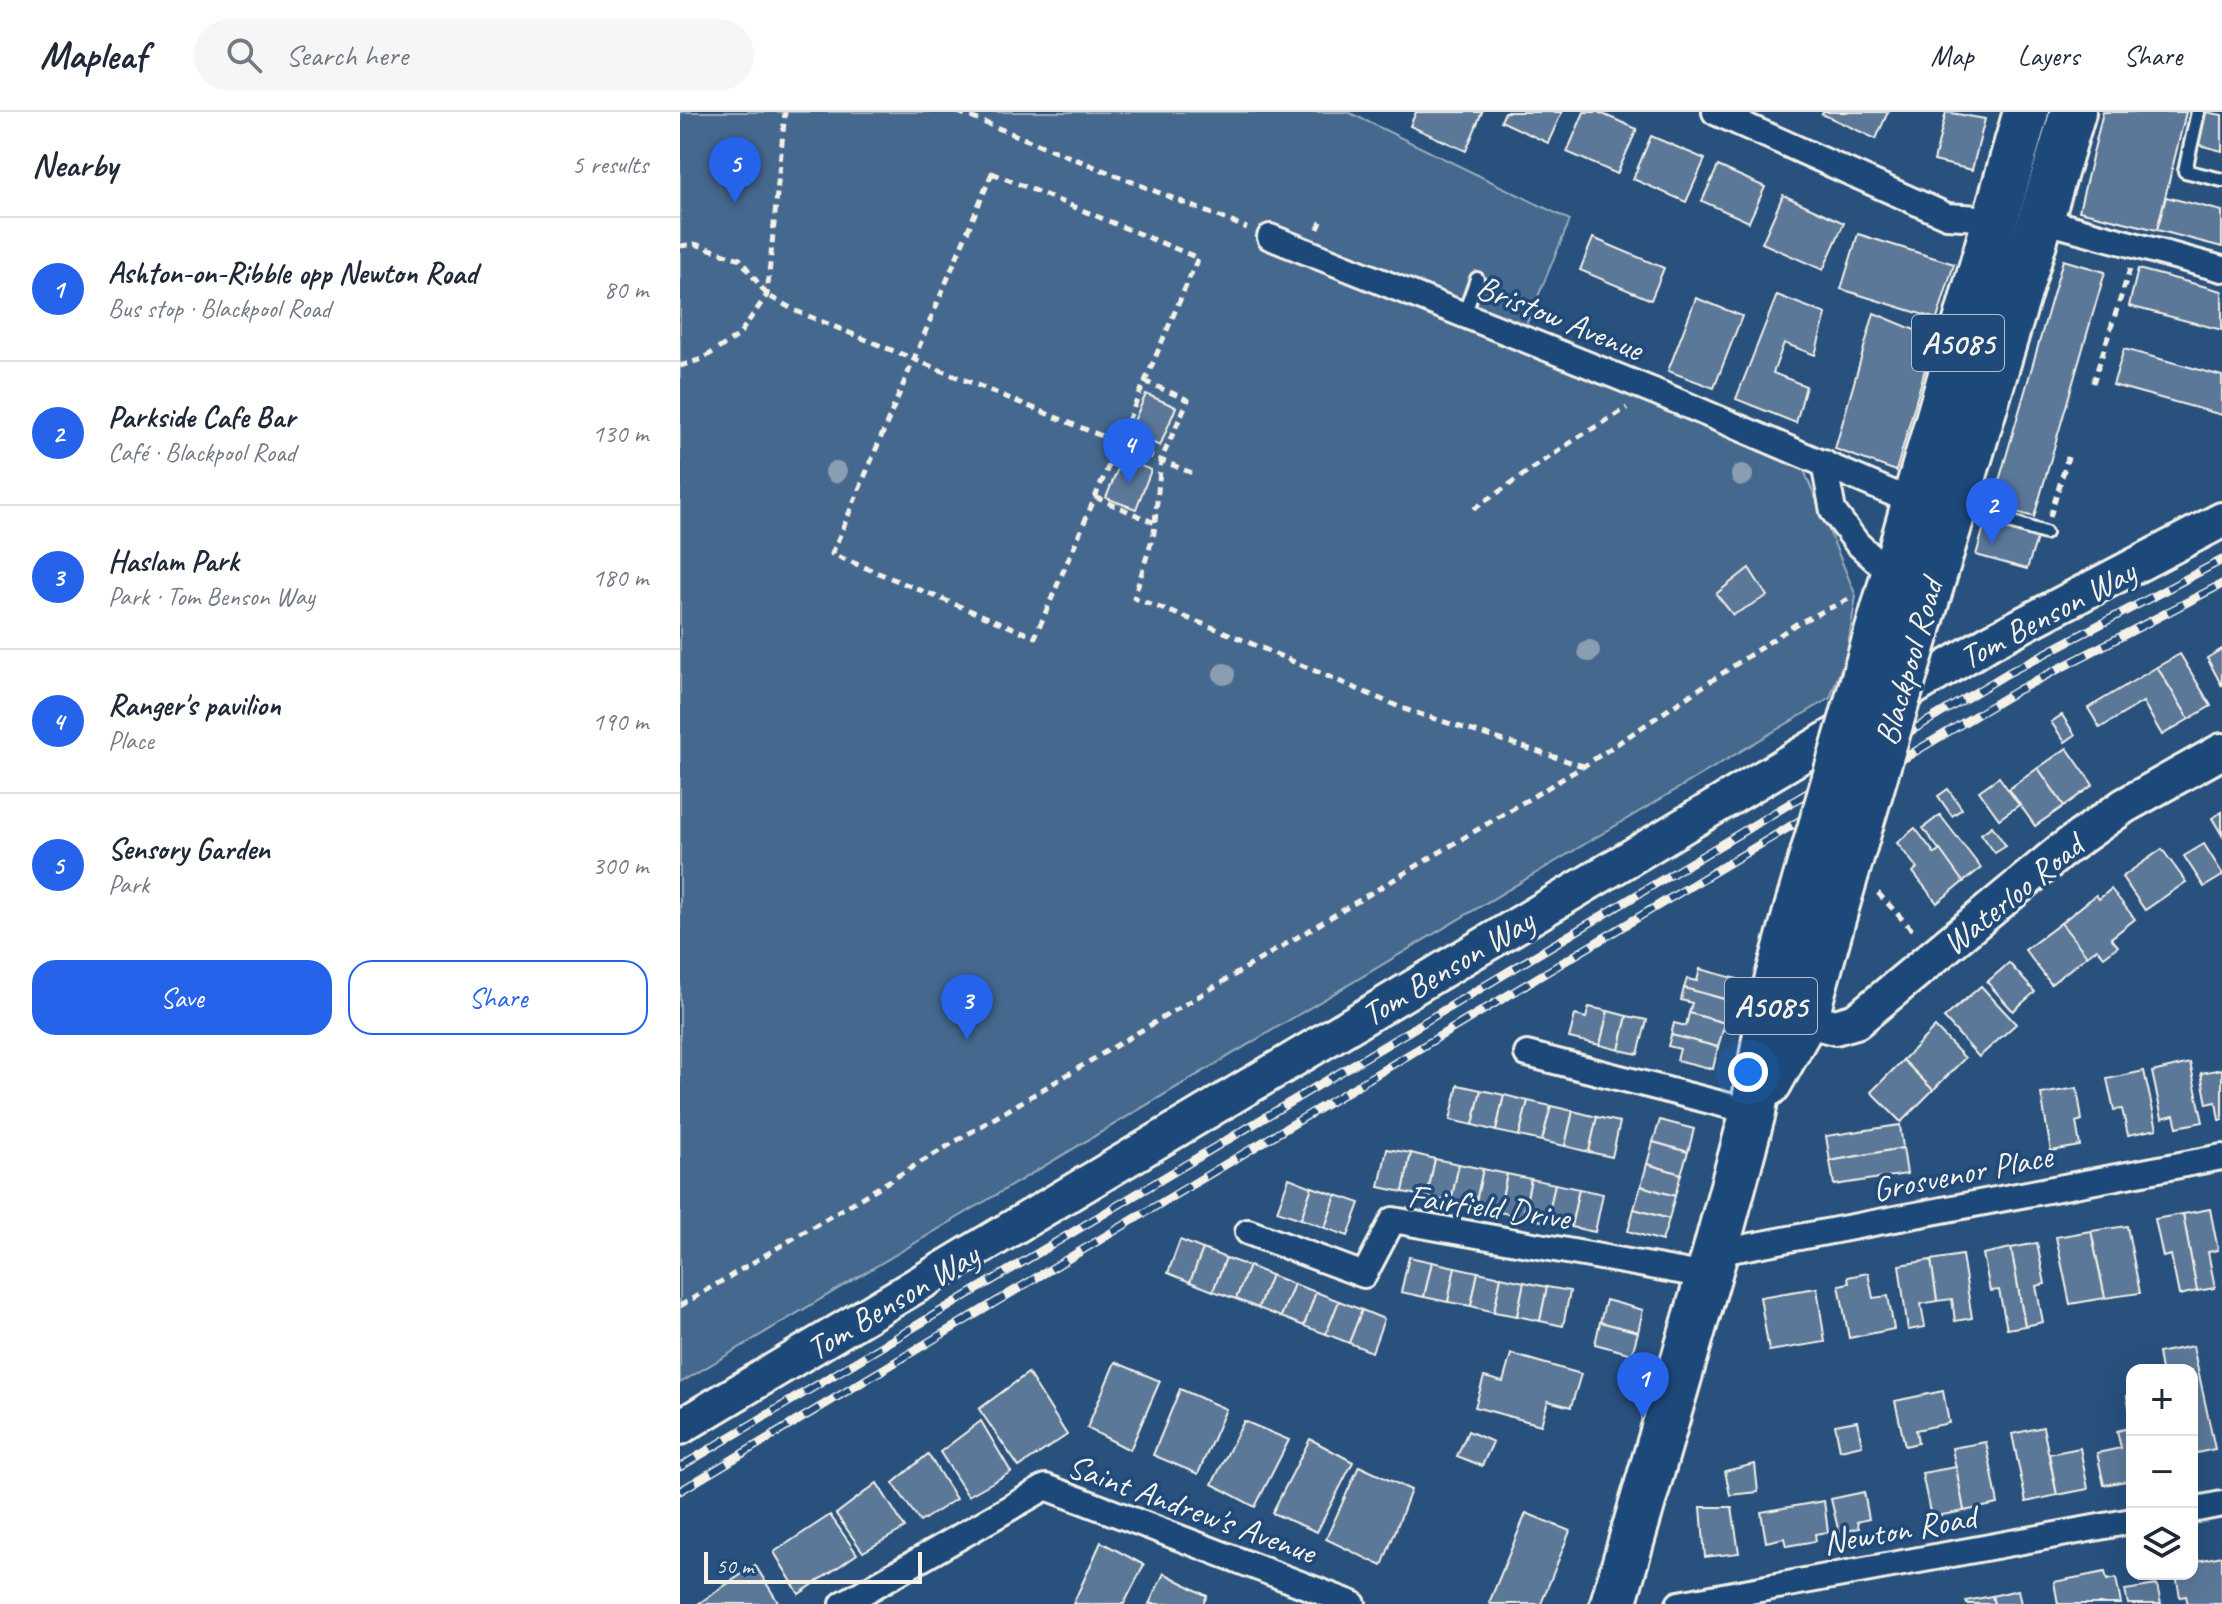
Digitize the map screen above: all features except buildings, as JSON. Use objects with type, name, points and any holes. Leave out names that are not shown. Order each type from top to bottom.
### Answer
[{"type":"highway","name":"Blackpool Road","points":[[1613,1604],[1753,1112],[1771,1003],[1817,907],[1934,504],[1995,219],[2026,112]]},
{"type":"highway","name":"Blackpool Road","points":[[1899,626],[1893,576],[1934,504],[2042,220],[2073,112]]},
{"type":"highway","name":"Blackpool Road","points":[[1753,1112],[1805,1019],[1817,907]]},
{"type":"main road","name":"Tom Benson Way","points":[[680,1427],[1990,642],[2222,520]]},
{"type":"main road","name":"Waterloo Road","points":[[1805,1019],[1835,1027],[1856,1021],[2001,899],[2086,833],[2124,806],[2222,751]]},
{"type":"street","points":[[1715,112],[1947,216],[1995,219]]},
{"type":"street","points":[[2042,220],[2222,269]]},
{"type":"street","name":"Bristow Avenue","points":[[1270,237],[1824,463],[1934,504]]},
{"type":"street","points":[[1824,463],[1833,511],[1857,543],[1893,576]]},
{"type":"street","points":[[1527,1054],[1753,1112]]},
{"type":"street","name":"Grosvenor Place","points":[[1711,1265],[2222,1157]]},
{"type":"street","name":"Fairfield Drive","points":[[1248,1232],[1364,1275],[1393,1220],[1711,1265]]},
{"type":"street","name":"Saint Andrew's Avenue","points":[[843,1604],[1046,1487],[1353,1604]]},
{"type":"street","points":[[2198,1509],[2222,1504]]},
{"type":"street","name":"Newton Road","points":[[1679,1604],[2126,1522]]},
{"type":"lane","points":[[2198,112],[2185,171],[2222,180]]},
{"type":"lane","points":[[1464,315],[1477,279]]},
{"type":"lane","points":[[1934,504],[2045,533]]},
{"type":"path","points":[[680,366],[702,359],[738,336],[767,295],[785,112]]},
{"type":"path","points":[[958,112],[1270,237]]},
{"type":"path","points":[[992,173],[1198,258],[1118,442],[1035,637],[832,554],[992,173]]},
{"type":"path","points":[[680,246],[695,244],[740,259],[767,295],[796,311],[1197,475]]},
{"type":"path","points":[[2093,383],[2137,246]]},
{"type":"path","points":[[1144,381],[1188,400],[1161,460],[1155,523],[1134,598],[1222,631],[1404,709],[1584,766]]},
{"type":"path","points":[[1474,509],[1577,438],[1656,392]]},
{"type":"path","points":[[2045,533],[2068,457]]},
{"type":"path","points":[[1095,497],[1155,523]]},
{"type":"path","points":[[680,1306],[1584,766],[1796,624],[1893,576]]},
{"type":"path","points":[[1874,888],[1935,956]]},
{"type":"shaded area","points":[[680,112],[1348,112],[1570,220],[1521,337],[1796,451],[1856,596],[1847,652],[1830,698],[680,1383]]},
{"type":"railway","points":[[680,1467],[2008,673],[2222,560]]},
{"type":"railway","points":[[680,1491],[2018,690],[2222,584]]},
{"type":"place","name":"Sensory Garden","points":[[735,203]]},
{"type":"place","name":"Ranger's pavilion","points":[[1129,484]]},
{"type":"place","name":"Parkside Cafe Bar","points":[[1992,544]]},
{"type":"place","name":"Haslam Park","points":[[967,1040]]},
{"type":"place","name":"Ashton-on-Ribble opp Newton Road","points":[[1643,1418]]}]
